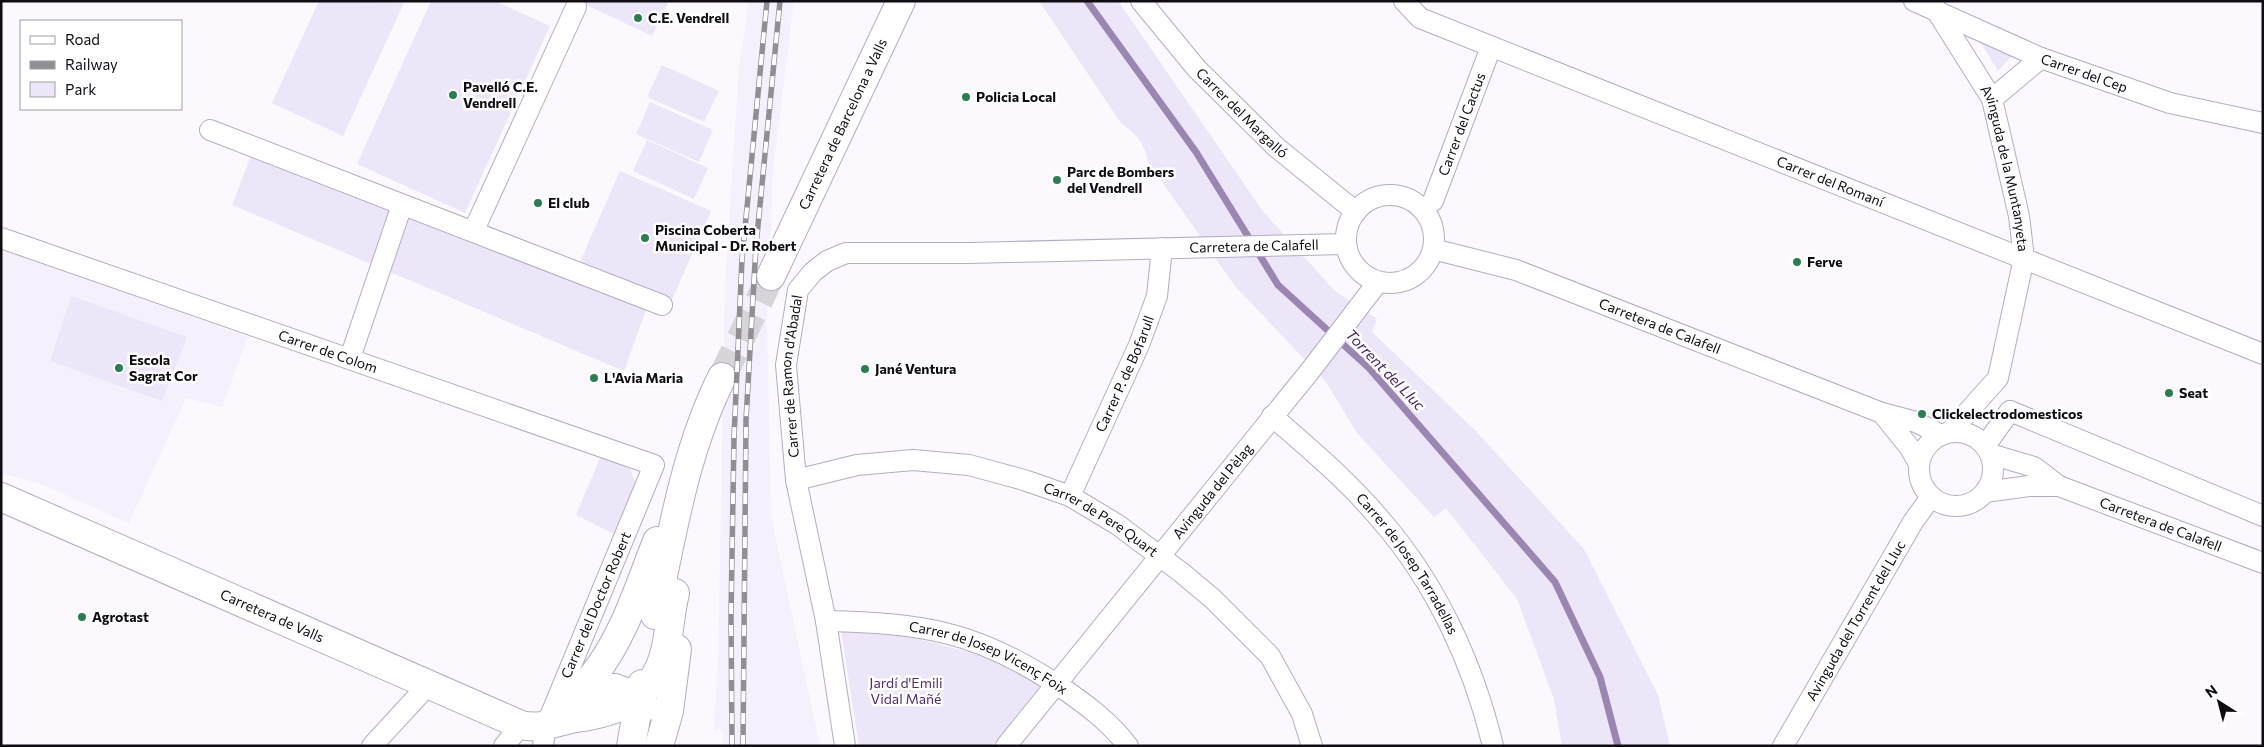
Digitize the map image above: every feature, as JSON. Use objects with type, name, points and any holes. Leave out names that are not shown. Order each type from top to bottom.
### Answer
[{"type":"street","name":"Carretera de Barcelona a Valls","points":[[771,276],[901,1]]},
{"type":"street","name":"Carrer del Margalló","points":[[1141,1],[1197,69],[1276,147],[1356,212]]},
{"type":"street","name":"Carrer del Romaní","points":[[1404,1],[1420,18],[2263,354]]},
{"type":"street","name":"Carrer del Cep","points":[[1914,1],[1935,5],[2041,58],[2170,102],[2263,123]]},
{"type":"street","name":"Avinguda de la Muntanyeta","points":[[1935,5],[1992,99],[2019,216],[2024,258],[1998,378],[1946,433]]},
{"type":"street","points":[[474,230],[576,7]]},
{"type":"street","name":"Carrer del Cactus","points":[[1434,201],[1491,47]]},
{"type":"street","points":[[1992,99],[2041,58]]},
{"type":"street","points":[[210,130],[402,205],[474,230],[662,305]]},
{"type":"street","points":[[1390,195],[1415,203],[1425,212],[1432,223],[1434,249],[1424,268],[1407,280],[1392,283],[1378,282],[1369,278],[1357,268],[1348,255],[1346,244],[1348,227],[1356,212],[1365,203],[1378,197],[1390,195]]},
{"type":"street","points":[[350,358],[402,205]]},
{"type":"street","name":"Carrer de Colom","points":[[1,238],[654,465]]},
{"type":"street","name":"Carretera de Calafell","points":[[1162,248],[1346,244]]},
{"type":"street","name":"Carrer de Ramon d'Abadal","points":[[845,746],[826,621],[796,480],[786,365],[798,290],[813,272],[827,261],[846,253],[969,253],[1162,248]]},
{"type":"street","name":"Carrer P. de Bofarull","points":[[1070,496],[1139,345],[1157,296],[1162,248]]},
{"type":"street","name":"Carretera de Calafell","points":[[1434,249],[1516,270],[1882,413],[1916,422],[1946,433]]},
{"type":"street","name":"Avinguda del Pèlag","points":[[1006,746],[1310,371],[1378,282]]},
{"type":"street","points":[[537,732],[582,689],[606,657],[626,618],[691,454],[708,405],[722,377]]},
{"type":"street","points":[[1998,378],[2010,411],[2263,516]]},
{"type":"street","points":[[1988,450],[1973,436],[1946,433],[1926,447],[1919,464],[1921,482],[1931,497],[1939,503],[1959,507],[1969,504],[1985,492],[1992,478],[1988,450],[2010,411]]},
{"type":"street","name":"Carretera de Calafell","points":[[1882,413],[1910,448],[1919,464]]},
{"type":"street","name":"Carrer de Josep Tarradellas","points":[[1272,416],[1359,496],[1408,554],[1438,601],[1457,641],[1481,698],[1493,746]]},
{"type":"street","name":"Carretera de Calafell","points":[[1988,450],[2034,467],[2059,486],[2263,563]]},
{"type":"street","points":[[644,746],[649,716],[639,697],[670,541],[691,454]]},
{"type":"street","name":"Carrer de Pere Quart","points":[[796,480],[857,465],[912,460],[968,465],[1024,480],[1070,496],[1118,525],[1160,556],[1213,599],[1270,656],[1302,714],[1312,746]]},
{"type":"street","name":"Carrer del Doctor Robert","points":[[504,746],[537,732],[654,465]]},
{"type":"street","name":"Carretera de Calafell","points":[[1985,492],[2029,486],[2059,486]]},
{"type":"street","name":"Carretera de Valls","points":[[1,497],[537,732]]},
{"type":"street","name":"Avinguda del Torrent del Lluc","points":[[1783,746],[1913,522],[1931,497]]},
{"type":"street","points":[[644,746],[669,711],[675,669],[677,641],[670,541]]},
{"type":"street","points":[[537,732],[561,721],[621,706],[639,697],[656,676],[664,652],[675,593]]},
{"type":"street","name":"Carrer de Josep Vicenç Foix","points":[[826,621],[882,622],[944,631],[986,644],[1028,665],[1087,704],[1115,729],[1128,746]]},
{"type":"street","points":[[372,746],[429,684]]},
{"type":"street","points":[[582,689],[615,688],[639,697]]},
{"type":"street","points":[[587,716],[603,721],[644,746]]},
{"type":"shaded area","points":[[749,1],[794,1],[773,170],[767,318],[771,516],[820,746],[724,746],[722,729],[714,730],[718,664],[725,284],[739,67]]},
{"type":"shaded area","name":"Escola Sagrat Cor","points":[[1,248],[248,337],[222,407],[186,398],[129,523],[41,484],[1,473]]},
{"type":"green space","points":[[319,1],[404,3],[343,136],[272,103]]},
{"type":"green space","name":"Pavelló C.E. Vendrell","points":[[431,1],[495,1],[550,26],[465,213],[357,164]]},
{"type":"green space","name":"C.E. Vendrell","points":[[578,1],[669,1],[652,36]]},
{"type":"green space","points":[[1039,1],[1118,1],[1262,210],[1335,291],[1377,319],[1372,332],[1475,430],[1584,549],[1658,695],[1670,746],[1562,746],[1554,699],[1517,599],[1446,508],[1434,517],[1357,433],[1326,382],[1235,286],[1148,162],[1145,150],[1139,140],[1121,123]]},
{"type":"green space","points":[[1978,38],[2017,51],[1998,71]]},
{"type":"green space","points":[[662,65],[719,91],[704,122],[647,97]]},
{"type":"green space","points":[[650,102],[713,130],[699,162],[636,134]]},
{"type":"green space","points":[[647,140],[708,168],[694,199],[633,171]]},
{"type":"green space","points":[[252,153],[647,307],[624,371],[232,205]]},
{"type":"green space","name":"Piscina Coberta Municipal - Dr. Robert","points":[[620,171],[711,211],[670,304],[579,264]]},
{"type":"green space","points":[[71,296],[187,337],[162,401],[50,361]]},
{"type":"green space","points":[[600,458],[629,466],[637,488],[616,535],[576,515]]},
{"type":"green space","name":"Jardí d'Emili Vidal Mañé","points":[[880,629],[984,656],[1041,685],[992,746],[859,746],[841,631]]},
{"type":"waterway","name":"Torrent del Lluc","points":[[1087,1],[1196,152],[1278,285],[1369,368],[1555,582],[1600,677],[1618,746]]},
{"type":"tunnel","points":[[722,377],[771,276]]},
{"type":"railway","points":[[732,746],[731,615],[734,438],[742,259],[767,1]]},
{"type":"railway","points":[[743,746],[746,420],[756,246],[780,1]]},
{"type":"place","name":"C.E. Vendrell","points":[[638,18]]},
{"type":"place","name":"Pavelló C.E. Vendrell","points":[[453,95]]},
{"type":"place","name":"Policia Local","points":[[966,97]]},
{"type":"place","name":"Parc de Bombers del Vendrell","points":[[1057,180]]},
{"type":"place","name":"El club","points":[[538,203]]},
{"type":"place","name":"Piscina Coberta Municipal - Dr. Robert","points":[[645,238]]},
{"type":"place","name":"Ferve","points":[[1797,262]]},
{"type":"place","name":"Escola Sagrat Cor","points":[[119,368]]},
{"type":"place","name":"Jané Ventura","points":[[865,369]]},
{"type":"place","name":"L'Avia Maria","points":[[594,378]]},
{"type":"place","name":"Seat","points":[[2169,393]]},
{"type":"place","name":"Clickelectrodomesticos","points":[[1922,414]]},
{"type":"place","name":"Agrotast","points":[[82,617]]}]
